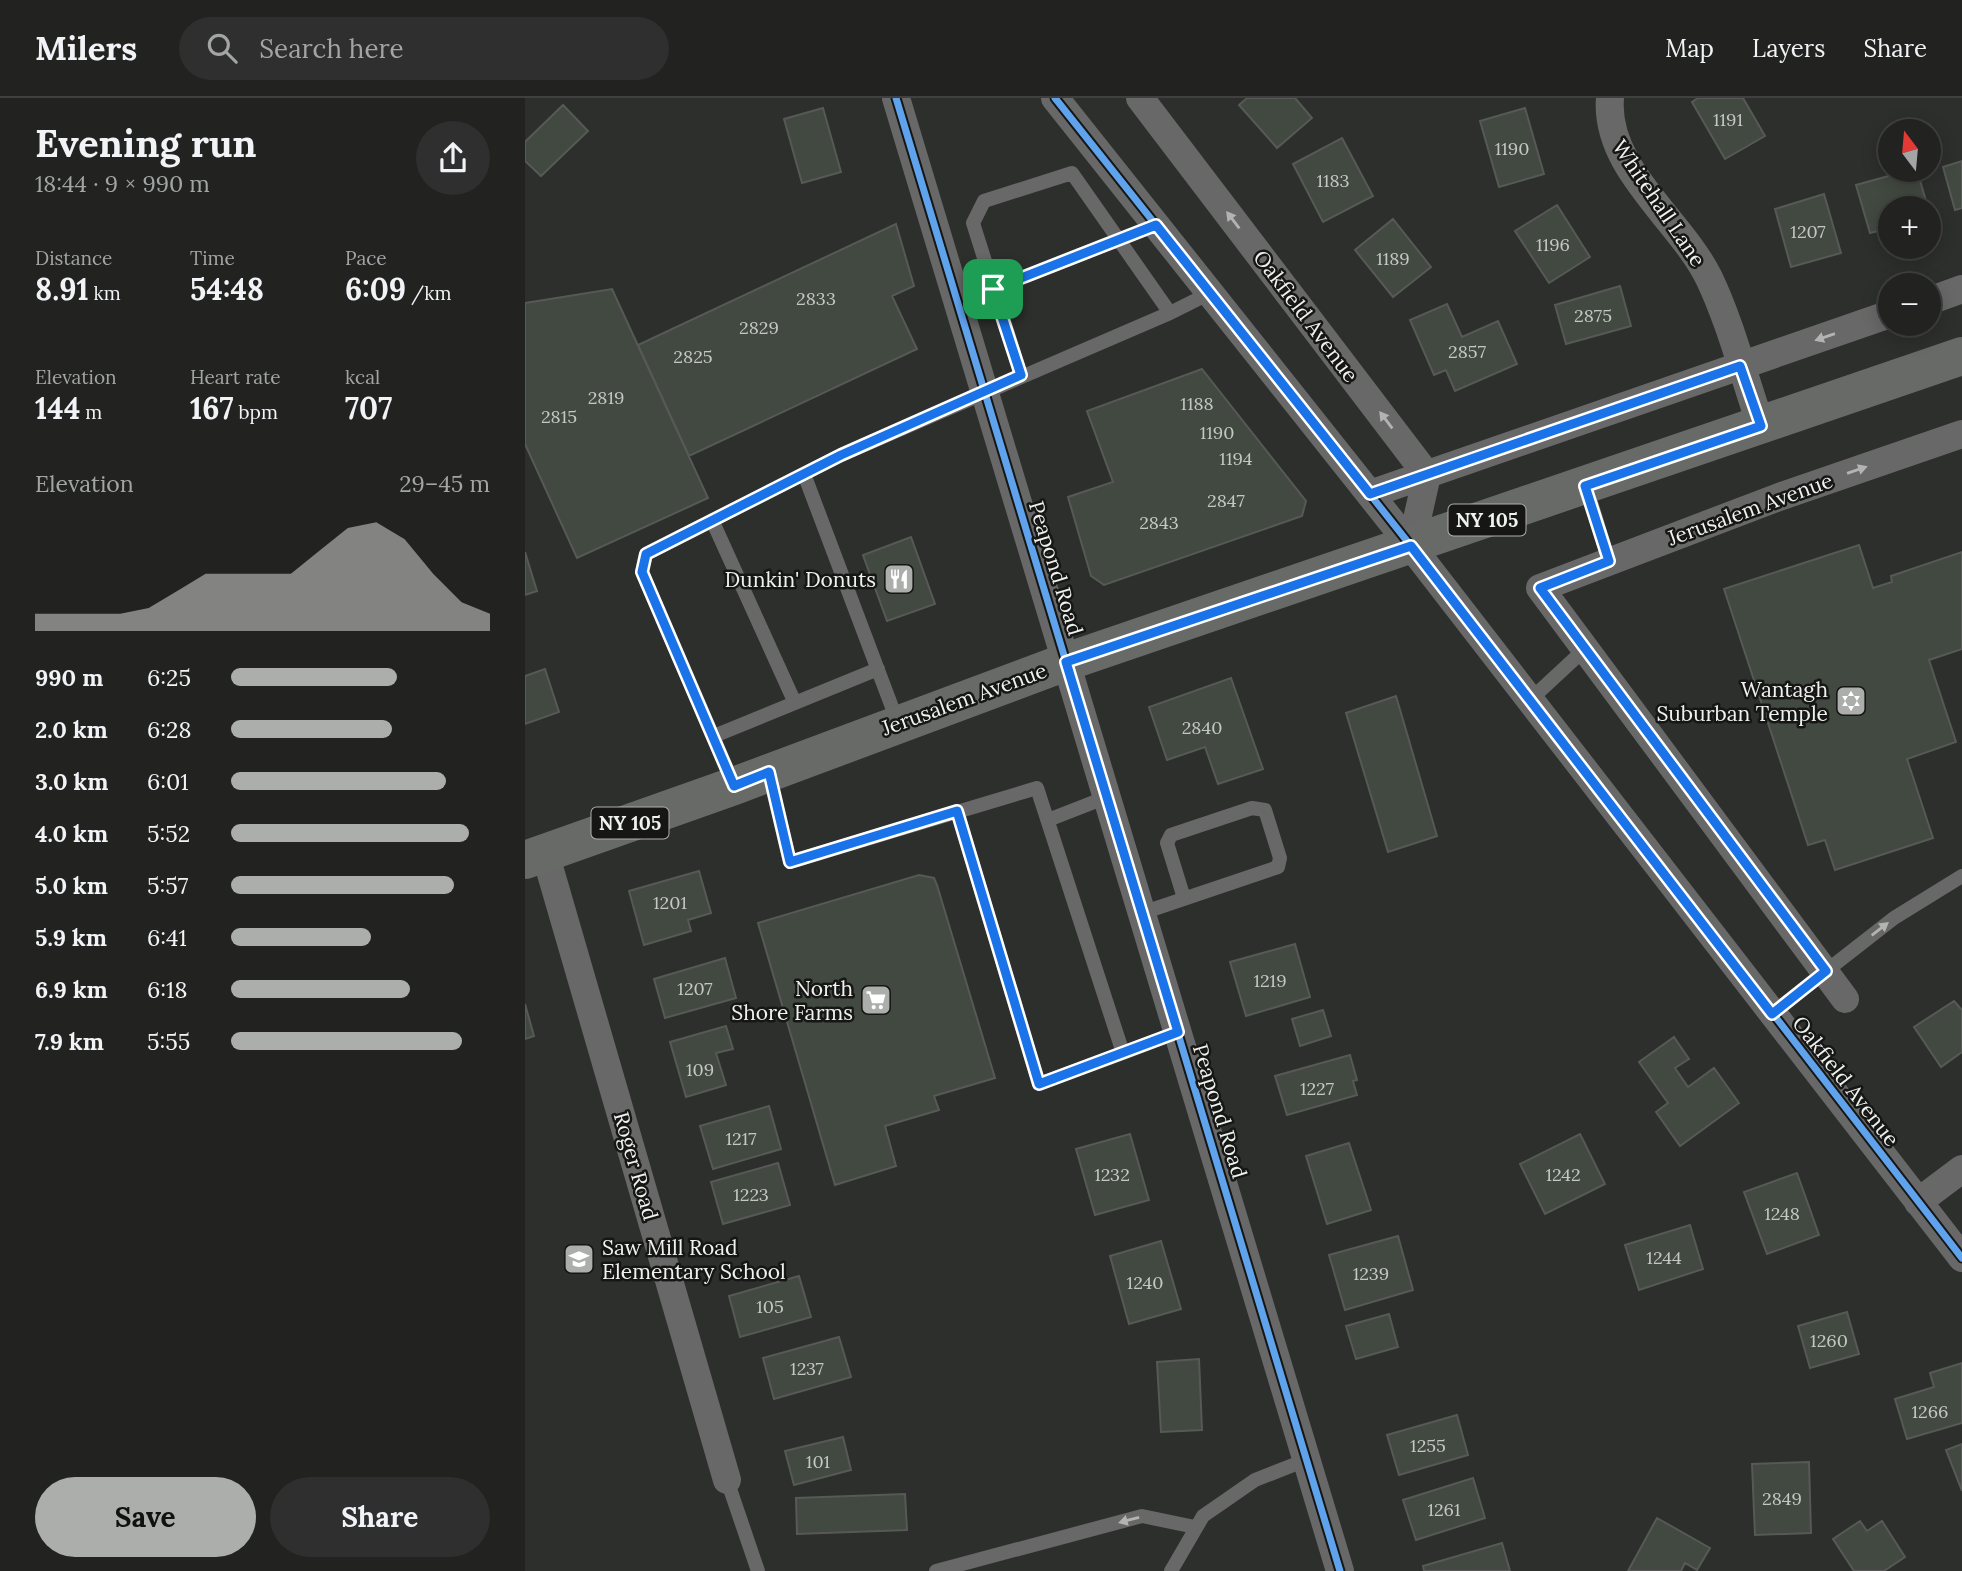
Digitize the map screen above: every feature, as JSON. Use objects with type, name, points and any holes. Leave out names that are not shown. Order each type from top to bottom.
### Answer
[{"type":"main road","name":"Jerusalem Avenue","points":[[535,857],[1066,662],[1962,356]]},
{"type":"street","name":"Peapond Road","points":[[896,98],[1340,1571]]},
{"type":"street","name":"Oakfield Avenue","points":[[1055,98],[1411,546],[1962,1258]]},
{"type":"street","name":"Oakfield Avenue","points":[[1140,98],[1427,475]]},
{"type":"street","name":"Whitehall Lane","points":[[1610,98],[1609,121],[1613,137],[1631,169],[1693,250],[1709,277],[1761,426]]},
{"type":"street","points":[[1941,297],[1962,289]]},
{"type":"street","points":[[1370,494],[1878,318]]},
{"type":"street","name":"Jerusalem Avenue","points":[[1585,649],[1540,588],[1779,496],[1962,434]]},
{"type":"street","points":[[1411,546],[1427,475]]},
{"type":"street","points":[[1585,649],[1845,999]]},
{"type":"street","name":"Roger Road","points":[[535,857],[727,1480]]},
{"type":"street","points":[[1918,1202],[1962,1169]]},
{"type":"lane","points":[[1021,375],[972,223],[984,201],[1072,173],[1170,313]]},
{"type":"lane","points":[[957,300],[993,289],[1156,225]]},
{"type":"lane","points":[[734,786],[642,572],[646,554],[804,474],[984,391],[1170,313],[1210,293]]},
{"type":"lane","points":[[804,474],[898,723]]},
{"type":"lane","points":[[1585,486],[1609,561]]},
{"type":"lane","points":[[712,520],[795,703]]},
{"type":"lane","points":[[1530,700],[1585,649]]},
{"type":"lane","points":[[714,736],[878,669]]},
{"type":"lane","points":[[769,772],[790,862],[1037,788],[1123,1053]]},
{"type":"lane","points":[[1048,820],[1107,797]]},
{"type":"lane","points":[[1142,913],[1278,867],[1280,858],[1265,810],[1252,808],[1171,835],[1167,843],[1184,898]]},
{"type":"lane","points":[[957,811],[1039,1084],[1178,1032]]},
{"type":"lane","points":[[1772,1014],[1894,918],[1962,876]]},
{"type":"lane","points":[[1171,1571],[1203,1516],[1255,1480],[1306,1460]]},
{"type":"lane","points":[[727,1480],[758,1571]]},
{"type":"lane","points":[[936,1571],[1142,1516],[1195,1527]]},
{"type":"building","points":[[1247,98],[1295,98],[1312,118],[1277,148],[1239,105]]},
{"type":"building","points":[[1698,98],[1743,98],[1765,136],[1725,159],[1692,102]]},
{"type":"building","points":[[563,105],[588,131],[541,176],[525,161],[525,142]]},
{"type":"building","points":[[823,108],[841,172],[802,183],[784,119]]},
{"type":"building","points":[[1525,108],[1544,174],[1499,187],[1480,121]]},
{"type":"building","points":[[1342,138],[1373,196],[1323,222],[1293,164]]},
{"type":"building","points":[[1962,161],[1962,208],[1955,210],[1943,167]]},
{"type":"building","points":[[1878,179],[1878,182],[1920,182],[1925,196],[1878,196],[1878,231],[1870,233],[1856,185]]},
{"type":"building","points":[[1824,194],[1841,253],[1791,267],[1775,209]]},
{"type":"building","points":[[1557,205],[1590,257],[1549,283],[1515,231]]},
{"type":"building","points":[[1393,219],[1431,267],[1393,297],[1355,250]]},
{"type":"building","points":[[896,224],[914,286],[892,296],[917,349],[689,456],[638,345]]},
{"type":"building","points":[[1620,286],[1631,326],[1566,344],[1555,305]]},
{"type":"building","points":[[612,289],[708,498],[577,558],[525,444],[525,303]]},
{"type":"building","points":[[1447,304],[1462,337],[1498,321],[1517,364],[1455,391],[1446,370],[1434,375],[1410,320]]},
{"type":"building","points":[[1202,369],[1306,501],[1302,516],[1104,585],[1091,576],[1068,497],[1113,482],[1087,411]]},
{"type":"building","name":"Dunkin' Donuts","points":[[911,537],[935,604],[887,621],[863,555]]},
{"type":"building","name":"Wantagh Suburban Temple","points":[[1859,545],[1873,588],[1892,582],[1891,576],[1962,552],[1962,649],[1929,660],[1956,742],[1907,759],[1933,838],[1835,870],[1825,840],[1808,845],[1724,589]]},
{"type":"building","points":[[525,552],[537,591],[525,595]]},
{"type":"building","points":[[545,669],[559,712],[525,724],[525,676]]},
{"type":"building","points":[[1231,678],[1263,769],[1218,784],[1205,747],[1167,760],[1149,707]]},
{"type":"building","points":[[1396,696],[1437,836],[1388,852],[1346,713]]},
{"type":"building","points":[[699,871],[711,913],[688,920],[691,931],[644,945],[629,891]]},
{"type":"building","name":"North Shore Farms","points":[[919,875],[934,878],[937,885],[995,1078],[934,1096],[939,1110],[885,1126],[896,1166],[835,1185],[758,923]]},
{"type":"building","points":[[1295,944],[1310,997],[1246,1016],[1230,962]]},
{"type":"building","points":[[725,958],[736,998],[665,1018],[654,979]]},
{"type":"building","points":[[1954,1001],[1962,1010],[1962,1052],[1941,1067],[1914,1027]]},
{"type":"building","points":[[525,1004],[534,1036],[525,1039]]},
{"type":"building","points":[[1323,1010],[1331,1036],[1300,1046],[1292,1019]]},
{"type":"building","points":[[726,1026],[733,1049],[716,1053],[726,1085],[686,1097],[670,1042]]},
{"type":"building","points":[[1674,1037],[1689,1059],[1675,1068],[1688,1087],[1714,1068],[1739,1103],[1680,1146],[1656,1112],[1668,1103],[1639,1062]]},
{"type":"building","points":[[1350,1055],[1357,1080],[1353,1081],[1357,1095],[1287,1115],[1275,1076]]},
{"type":"building","points":[[769,1106],[781,1149],[713,1169],[700,1126]]},
{"type":"building","points":[[1130,1134],[1149,1200],[1095,1215],[1076,1149]]},
{"type":"building","points":[[1580,1134],[1605,1184],[1545,1214],[1520,1164]]},
{"type":"building","points":[[1349,1143],[1371,1210],[1327,1224],[1306,1156]]},
{"type":"building","points":[[778,1163],[790,1205],[723,1224],[711,1182]]},
{"type":"building","points":[[1797,1173],[1819,1235],[1767,1254],[1744,1192]]},
{"type":"building","points":[[1690,1225],[1703,1269],[1639,1290],[1625,1245]]},
{"type":"building","points":[[1398,1236],[1413,1290],[1345,1310],[1329,1255]]},
{"type":"building","points":[[1161,1241],[1181,1309],[1129,1324],[1110,1256]]},
{"type":"building","points":[[799,1276],[811,1317],[740,1337],[729,1296]]},
{"type":"building","points":[[1847,1312],[1859,1354],[1810,1368],[1798,1326]]},
{"type":"building","points":[[1389,1314],[1398,1347],[1356,1359],[1346,1326]]},
{"type":"building","points":[[839,1337],[851,1377],[774,1399],[763,1358]]},
{"type":"building","points":[[1199,1359],[1202,1430],[1161,1432],[1157,1362]]},
{"type":"building","points":[[1962,1363],[1962,1423],[1907,1439],[1895,1399],[1934,1387],[1930,1373]]},
{"type":"building","points":[[1457,1415],[1468,1455],[1399,1475],[1387,1435]]},
{"type":"building","points":[[843,1437],[851,1470],[794,1485],[785,1451]]},
{"type":"building","points":[[1962,1444],[1962,1491],[1946,1450]]},
{"type":"building","points":[[1809,1462],[1811,1533],[1755,1535],[1752,1464]]},
{"type":"building","points":[[1473,1478],[1485,1518],[1416,1540],[1403,1500]]},
{"type":"building","points":[[905,1494],[907,1530],[797,1534],[796,1498]]},
{"type":"building","points":[[1657,1518],[1710,1548],[1697,1570],[1685,1563],[1681,1571],[1628,1571]]},
{"type":"building","points":[[1860,1521],[1867,1531],[1882,1521],[1905,1557],[1884,1571],[1854,1571],[1833,1539]]},
{"type":"building","points":[[1502,1543],[1510,1571],[1424,1571],[1423,1566]]},
{"type":"cycle path","points":[[896,98],[1340,1571]]},
{"type":"cycle path","points":[[1055,98],[1411,546],[1962,1258]]},
{"type":"place","name":"Dunkin' Donuts","points":[[899,579]]},
{"type":"place","name":"Wantagh Suburban Temple","points":[[1851,701]]},
{"type":"place","name":"North Shore Farms","points":[[876,1000]]},
{"type":"place","name":"Saw Mill Road Elementary School","points":[[579,1259]]},
{"type":"route","points":[[1156,225],[1370,494],[1740,366],[1761,426],[1585,486],[1609,561],[1540,588],[1826,971],[1772,1014],[1411,546],[1066,662],[1178,1032],[1039,1084],[957,811],[790,862],[769,772],[734,786],[642,572],[646,554],[841,455],[1021,375],[993,289],[1156,225]]}]
